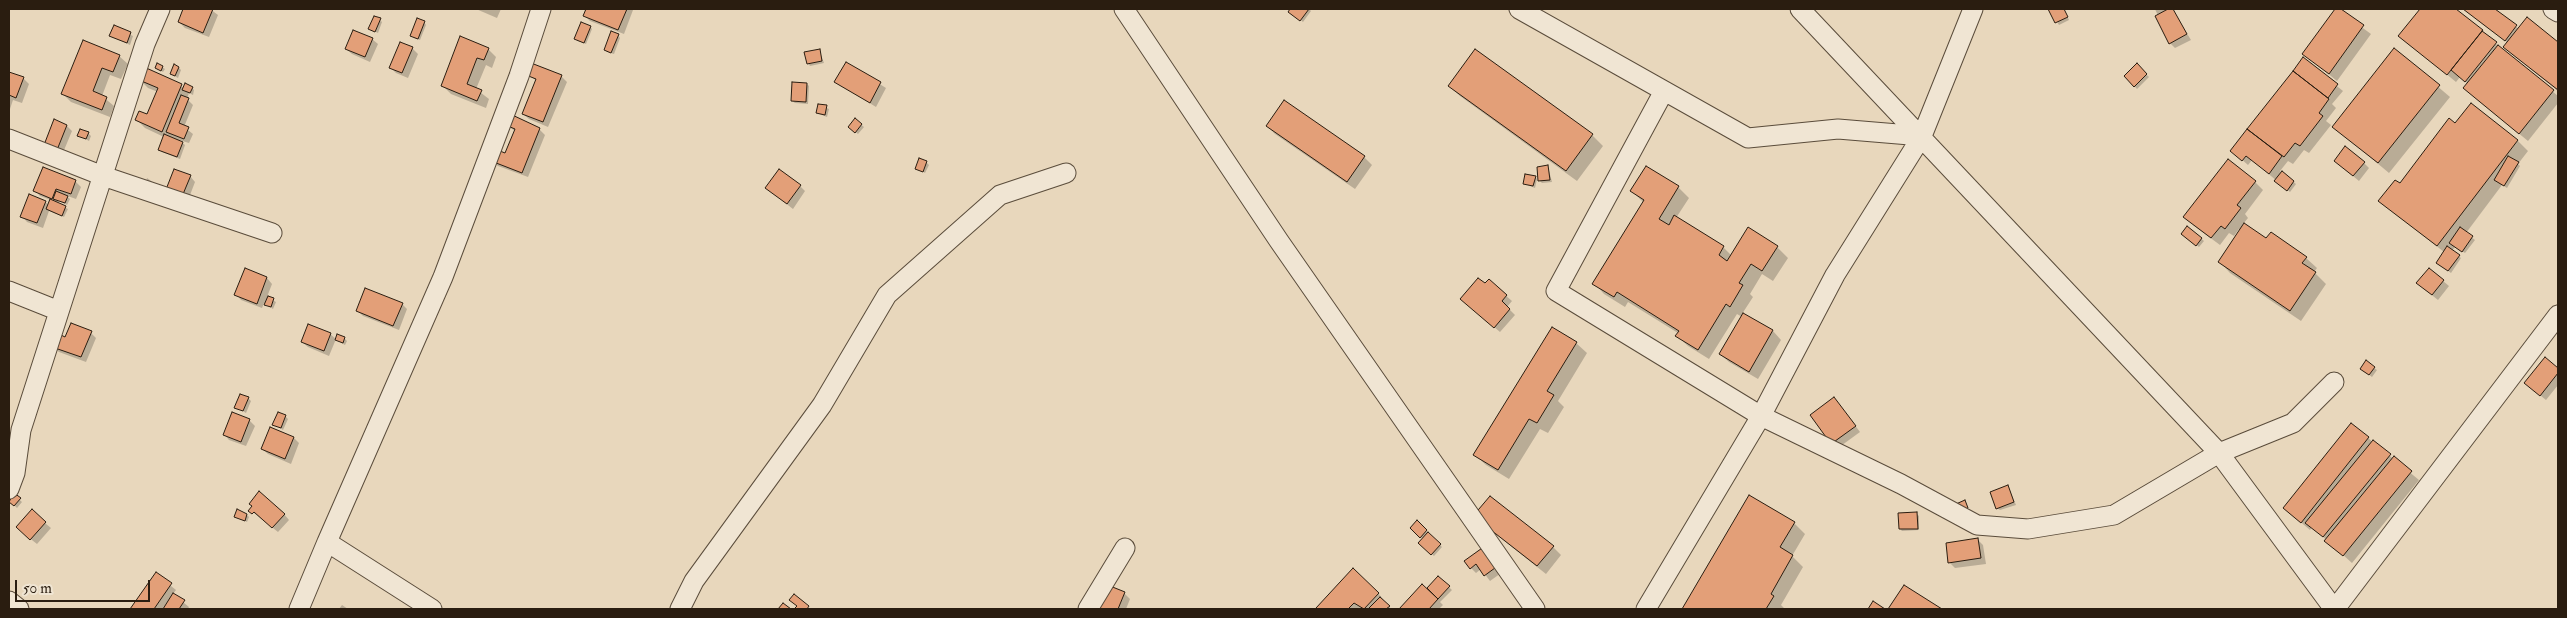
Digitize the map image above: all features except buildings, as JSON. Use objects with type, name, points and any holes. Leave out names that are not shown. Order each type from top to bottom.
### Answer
[{"type":"street","points":[[9,489],[16,474],[15,428],[59,311],[145,44],[160,9]]},
{"type":"street","points":[[299,609],[443,277],[519,76],[541,9]]},
{"type":"street","points":[[1124,9],[1280,241],[1535,609]]},
{"type":"street","points":[[1519,9],[1748,138],[1838,129],[1922,136]]},
{"type":"street","points":[[1800,9],[1922,136],[2219,453],[2335,609],[2558,315]]},
{"type":"street","points":[[1646,609],[1761,416],[1835,275],[1922,136],[1973,9]]},
{"type":"street","points":[[2553,9],[2558,12]]},
{"type":"street","points":[[1664,91],[1556,291],[1761,416],[1901,484],[1977,525],[2028,529],[2114,515],[2219,453],[2294,423],[2334,382]]},
{"type":"street","points":[[9,139],[103,176],[272,233]]},
{"type":"street","points":[[680,609],[694,581],[822,405],[887,296],[1000,195],[1066,173]]},
{"type":"street","points":[[9,291],[59,311]]},
{"type":"street","points":[[327,542],[432,609]]},
{"type":"street","points":[[1088,609],[1126,548]]},
{"type":"street","points":[[9,601],[19,609]]}]
